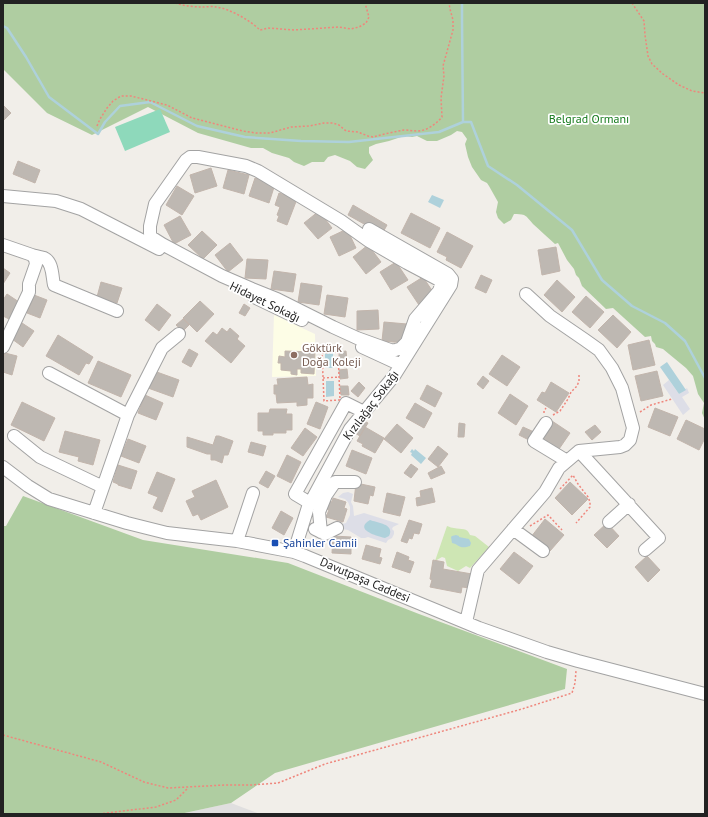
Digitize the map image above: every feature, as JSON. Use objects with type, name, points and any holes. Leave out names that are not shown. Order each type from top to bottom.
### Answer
[{"type":"street","points":[[190,157],[198,157],[246,166],[258,171],[341,221],[375,245],[441,281],[442,285],[440,291],[415,319],[407,342],[401,348],[393,351],[357,338],[277,299],[222,276],[151,237],[150,226],[155,204],[182,165],[190,157]]},
{"type":"street","name":"Hidayet Sokağı","points":[[3,196],[56,201],[81,209],[274,307],[401,365]]},
{"type":"street","name":"Kızılağaç Sokağı","points":[[294,552],[310,503],[350,429],[394,376],[451,286],[452,279],[448,274],[369,229]]},
{"type":"street","points":[[3,245],[46,259],[51,265],[54,284],[117,311]]},
{"type":"street","points":[[3,347],[29,292],[29,284],[36,264],[32,254]]},
{"type":"street","points":[[466,622],[478,570],[516,531],[545,492],[559,468],[579,451],[620,447],[625,445],[630,440],[633,428],[622,388],[612,368],[599,350],[550,316],[526,294]]},
{"type":"street","points":[[415,319],[426,326]]},
{"type":"street","points":[[94,513],[128,415],[162,348],[179,334]]},
{"type":"street","points":[[49,373],[128,415]]},
{"type":"street","points":[[310,503],[295,494],[346,403],[364,412]]},
{"type":"street","points":[[548,420],[534,440],[567,461]]},
{"type":"street","points":[[14,436],[40,457],[103,486]]},
{"type":"street","points":[[579,451],[659,538],[645,550]]},
{"type":"street","name":"Davutpaşa Caddesi","points":[[3,467],[49,499],[127,523],[167,533],[237,542],[294,552],[466,622],[547,652],[705,694]]},
{"type":"street","points":[[321,532],[319,512],[326,495],[335,482],[355,482]]},
{"type":"street","points":[[237,542],[253,493]]},
{"type":"street","points":[[609,522],[629,504]]},
{"type":"street","points":[[303,523],[325,534],[336,528]]},
{"type":"street","points":[[516,531],[543,551]]},
{"type":"path","points":[[175,3],[216,7],[228,10],[248,21],[260,30],[268,28],[294,30],[339,27],[351,29],[355,28],[366,23],[369,17],[365,3]]},
{"type":"path","points":[[97,126],[100,118],[113,101],[121,96],[131,96],[167,105],[192,118],[256,133],[270,133],[291,127],[324,123],[333,123],[339,125],[346,131],[358,132],[368,136],[406,130],[423,130],[437,123],[442,117],[441,98],[444,76],[443,66],[454,25],[449,3]]},
{"type":"path","points":[[632,3],[644,21],[648,56],[652,64],[679,85],[692,91],[705,93]]},
{"type":"path","points":[[338,352],[340,400],[324,401],[323,378],[322,353],[338,352]]},
{"type":"path","points":[[548,420],[565,405],[571,392],[577,386],[579,375]]},
{"type":"path","points":[[323,378],[338,378]]},
{"type":"path","points":[[630,415],[640,412],[651,405],[672,399]]},
{"type":"path","points":[[558,490],[573,475],[588,497],[590,507],[576,523]]},
{"type":"path","points":[[516,531],[548,515],[562,530]]},
{"type":"path","points":[[3,735],[101,762],[144,782],[168,788],[278,783],[325,764],[572,693],[578,661]]},
{"type":"path","points":[[99,814],[156,807],[176,800],[188,788]]},
{"type":"shaded area","name":"Göktürk Doğa Koleji","points":[[274,315],[315,334],[316,376],[272,377]]},
{"type":"shaded area","points":[[669,380],[679,394],[687,388],[689,393],[682,397],[690,409],[683,415],[663,385]]},
{"type":"shaded area","points":[[348,492],[353,494],[351,502],[354,516],[364,513],[399,524],[392,529],[394,534],[392,538],[386,543],[368,537],[361,538],[348,530],[342,529],[336,524],[346,523],[350,515],[350,507],[348,502],[345,499],[338,497],[343,493]]},
{"type":"shaded area","points":[[231,803],[260,814],[180,814]]},
{"type":"green space","name":"Belgrad Ormanı","points":[[3,3],[705,3],[705,420],[702,413],[704,403],[698,394],[693,376],[686,368],[663,349],[656,347],[651,336],[645,337],[613,308],[606,309],[582,286],[574,269],[567,260],[558,243],[555,244],[524,215],[514,214],[511,220],[504,224],[498,218],[496,212],[498,202],[487,183],[481,180],[472,167],[465,144],[467,139],[462,132],[457,131],[437,141],[427,141],[417,136],[406,136],[376,144],[369,147],[369,153],[373,160],[365,169],[357,167],[350,161],[335,155],[328,157],[324,162],[312,162],[304,166],[289,158],[272,153],[263,148],[251,148],[198,133],[148,107],[92,135],[47,113],[3,69]]},
{"type":"green space","points":[[160,109],[170,132],[125,151],[115,127]]},
{"type":"green space","points":[[23,496],[143,540],[288,563],[567,669],[565,689],[275,773],[231,803],[180,814],[3,814],[3,526],[6,526]]},
{"type":"green space","points":[[447,526],[466,530],[470,535],[475,536],[489,547],[470,568],[466,566],[458,571],[447,566],[445,558],[442,557],[435,561]]},
{"type":"water","points":[[432,195],[444,200],[440,208],[428,202]]},
{"type":"water","points":[[325,353],[333,353],[333,368],[325,368]]},
{"type":"water","points":[[667,362],[686,390],[679,394],[660,367]]},
{"type":"water","points":[[326,381],[334,381],[334,396],[326,397]]},
{"type":"water","points":[[412,449],[414,451],[415,449],[426,458],[421,464],[411,455],[412,453],[410,452]]},
{"type":"water","points":[[370,520],[388,526],[390,529],[389,536],[385,538],[365,530],[365,524]]},
{"type":"water","points":[[456,535],[469,539],[471,543],[470,546],[461,547],[452,543],[451,537]]},
{"type":"building","points":[[3,105],[11,113],[3,121]]},
{"type":"building","points":[[18,161],[40,170],[35,183],[13,174]]},
{"type":"building","points":[[211,168],[217,186],[195,193],[190,175]]},
{"type":"building","points":[[228,170],[249,175],[244,194],[223,188]]},
{"type":"building","points":[[255,178],[275,184],[269,203],[249,196]]},
{"type":"building","points":[[177,186],[194,196],[182,215],[166,205]]},
{"type":"building","points":[[279,193],[297,199],[287,225],[277,221],[279,216],[277,215],[280,207],[275,205]]},
{"type":"building","points":[[353,205],[387,225],[382,234],[348,215]]},
{"type":"building","points":[[319,211],[332,228],[318,239],[304,223]]},
{"type":"building","points":[[411,213],[440,228],[430,248],[401,233]]},
{"type":"building","points":[[180,216],[191,235],[174,244],[164,225]]},
{"type":"building","points":[[347,229],[356,248],[339,256],[330,237]]},
{"type":"building","points":[[202,231],[217,245],[203,259],[188,245]]},
{"type":"building","points":[[447,232],[473,246],[461,268],[446,260],[447,257],[437,252]]},
{"type":"building","points":[[230,243],[243,260],[228,272],[215,255]]},
{"type":"building","points":[[368,245],[381,262],[366,274],[353,257]]},
{"type":"building","points":[[556,247],[560,271],[542,275],[538,250]]},
{"type":"building","points":[[247,259],[268,260],[266,279],[245,278]]},
{"type":"building","points":[[396,262],[408,280],[391,290],[380,272]]},
{"type":"building","points":[[3,268],[10,273],[3,284]]},
{"type":"building","points":[[274,271],[296,274],[293,292],[271,289]]},
{"type":"building","points":[[481,275],[492,280],[486,293],[475,288]]},
{"type":"building","points":[[423,277],[435,295],[419,305],[407,287]]},
{"type":"building","points":[[557,280],[575,297],[562,312],[544,295]]},
{"type":"building","points":[[101,282],[122,288],[117,303],[97,297]]},
{"type":"building","points":[[301,283],[322,286],[319,305],[298,302]]},
{"type":"building","points":[[7,294],[19,302],[9,319],[3,316],[3,300]]},
{"type":"building","points":[[34,295],[47,300],[40,318],[27,313]]},
{"type":"building","points":[[327,295],[348,298],[345,317],[324,314]]},
{"type":"building","points":[[586,296],[604,312],[590,328],[572,312]]},
{"type":"building","points":[[200,301],[214,314],[197,332],[183,318]]},
{"type":"building","points":[[157,304],[171,315],[159,331],[145,320]]},
{"type":"building","points":[[244,304],[250,308],[245,316],[239,313]]},
{"type":"building","points":[[378,310],[379,329],[357,330],[357,311]]},
{"type":"building","points":[[613,315],[631,332],[617,348],[598,330]]},
{"type":"building","points":[[183,319],[189,325],[183,331],[176,325]]},
{"type":"building","points":[[384,322],[407,324],[405,343],[382,341]]},
{"type":"building","points":[[22,323],[34,331],[23,347],[12,339]]},
{"type":"building","points":[[222,328],[227,332],[230,328],[239,336],[237,339],[245,346],[231,363],[205,341],[213,332],[217,335]]},
{"type":"building","points":[[58,335],[93,357],[89,364],[86,363],[79,375],[46,356]]},
{"type":"building","points":[[649,340],[655,365],[633,370],[628,345]]},
{"type":"building","points":[[189,349],[198,354],[191,367],[182,362]]},
{"type":"building","name":"Göktürk Doğa Koleji","points":[[285,351],[315,352],[314,374],[301,373],[301,369],[297,369],[297,375],[291,374],[291,371],[281,370],[281,363],[278,363],[279,356],[285,357]]},
{"type":"building","points":[[346,351],[347,361],[339,361],[339,352]]},
{"type":"building","points":[[5,353],[17,356],[12,375],[3,372],[3,359]]},
{"type":"building","points":[[502,355],[520,367],[507,386],[489,374]]},
{"type":"building","points":[[98,361],[131,375],[121,397],[88,383]]},
{"type":"building","points":[[347,369],[348,378],[340,379],[339,370]]},
{"type":"building","points":[[154,371],[179,380],[173,397],[148,388]]},
{"type":"building","points":[[657,371],[663,396],[641,401],[635,376]]},
{"type":"building","points":[[483,376],[489,381],[483,389],[477,384]]},
{"type":"building","name":"Göktürk Doğa Koleji","points":[[307,377],[308,385],[313,384],[313,398],[307,398],[307,405],[297,406],[297,402],[277,403],[276,394],[274,394],[274,385],[278,385],[277,379]]},
{"type":"building","points":[[359,382],[365,388],[358,397],[351,391]]},
{"type":"building","points":[[551,382],[569,393],[556,412],[537,400],[542,392],[545,393]]},
{"type":"building","points":[[427,385],[442,393],[435,407],[420,399]]},
{"type":"building","points":[[340,386],[348,386],[349,395],[341,395]]},
{"type":"building","points":[[510,394],[528,406],[516,425],[498,413]]},
{"type":"building","points":[[145,395],[163,403],[156,420],[138,413]]},
{"type":"building","points":[[22,402],[55,418],[44,441],[11,425]]},
{"type":"building","points":[[316,402],[328,407],[320,429],[307,424]]},
{"type":"building","points":[[415,403],[432,413],[424,428],[406,418]]},
{"type":"building","points":[[655,408],[678,417],[670,436],[648,427]]},
{"type":"building","points":[[270,409],[287,409],[286,414],[292,414],[292,430],[286,430],[286,433],[273,433],[273,435],[263,435],[263,431],[258,431],[258,413],[269,413]]},
{"type":"building","points":[[360,419],[368,423],[360,436],[353,432]]},
{"type":"building","points":[[686,420],[705,429],[705,438],[699,450],[677,439]]},
{"type":"building","points":[[552,421],[570,433],[557,452],[539,440]]},
{"type":"building","points":[[459,423],[465,424],[464,437],[458,437]]},
{"type":"building","points":[[397,424],[413,438],[401,453],[384,439]]},
{"type":"building","points":[[595,425],[601,432],[592,440],[585,432]]},
{"type":"building","points":[[365,427],[384,438],[375,453],[362,446],[363,444],[357,441]]},
{"type":"building","points":[[523,427],[534,432],[529,440],[519,435]]},
{"type":"building","points":[[305,428],[317,437],[303,456],[291,448]]},
{"type":"building","points":[[65,431],[100,440],[93,465],[78,461],[79,457],[59,452]]},
{"type":"building","points":[[216,436],[233,441],[228,455],[224,455],[222,463],[211,460],[211,454],[187,447],[187,437],[213,445]]},
{"type":"building","points":[[128,439],[146,446],[139,463],[121,456]]},
{"type":"building","points":[[251,442],[266,446],[263,456],[248,452]]},
{"type":"building","points":[[438,446],[448,454],[438,467],[428,459]]},
{"type":"building","points":[[352,450],[372,458],[366,474],[346,466]]},
{"type":"building","points":[[287,455],[301,462],[291,483],[277,476]]},
{"type":"building","points":[[411,464],[418,469],[411,478],[404,473]]},
{"type":"building","points":[[118,465],[137,471],[131,489],[113,482]]},
{"type":"building","points":[[441,466],[445,473],[431,479],[428,473]]},
{"type":"building","points":[[266,471],[275,476],[268,488],[259,483]]},
{"type":"building","points":[[157,472],[175,479],[162,512],[153,508],[158,497],[148,493]]},
{"type":"building","points":[[216,480],[228,507],[201,520],[198,514],[193,516],[186,501],[195,497],[192,491]]},
{"type":"building","points":[[570,482],[588,499],[572,515],[555,498]]},
{"type":"building","points":[[356,483],[375,487],[373,496],[370,495],[368,504],[354,501]]},
{"type":"building","points":[[432,488],[435,502],[417,506],[416,498],[421,497],[420,491]]},
{"type":"building","points":[[387,493],[405,497],[400,516],[383,512]]},
{"type":"building","points":[[333,498],[346,502],[344,508],[347,509],[343,522],[326,517],[329,510],[324,508],[326,500],[332,502]]},
{"type":"building","points":[[281,511],[293,518],[284,535],[272,528]]},
{"type":"building","points":[[545,519],[564,535],[550,551],[540,542],[531,537]]},
{"type":"building","points":[[409,520],[422,524],[419,534],[414,533],[412,539],[409,538],[407,543],[401,541]]},
{"type":"building","points":[[607,523],[619,536],[607,548],[594,535]]},
{"type":"building","points":[[333,536],[351,537],[351,554],[332,553]]},
{"type":"building","points":[[366,545],[381,549],[379,557],[382,558],[380,564],[362,559]]},
{"type":"building","points":[[397,552],[409,557],[408,560],[414,562],[410,573],[392,567]]},
{"type":"building","points":[[514,552],[533,566],[519,584],[500,569]]},
{"type":"building","points":[[647,556],[660,570],[648,582],[635,567]]},
{"type":"building","points":[[433,560],[444,562],[443,569],[472,574],[470,588],[462,587],[461,593],[430,587],[432,580],[430,579]]},
{"type":"waterway","points":[[462,3],[463,122]]},
{"type":"waterway","points":[[3,26],[7,28],[26,57],[49,97],[98,134],[105,122],[120,106],[150,102],[197,126],[245,137],[301,141],[349,142],[439,132],[463,122],[471,122],[488,166],[517,185],[572,230],[602,280],[632,306],[665,323],[685,341],[705,378]]},
{"type":"place","name":"Göktürk Doğa Koleji","points":[[294,355]]},
{"type":"place","name":"Şahinler Camii","points":[[275,543]]}]
